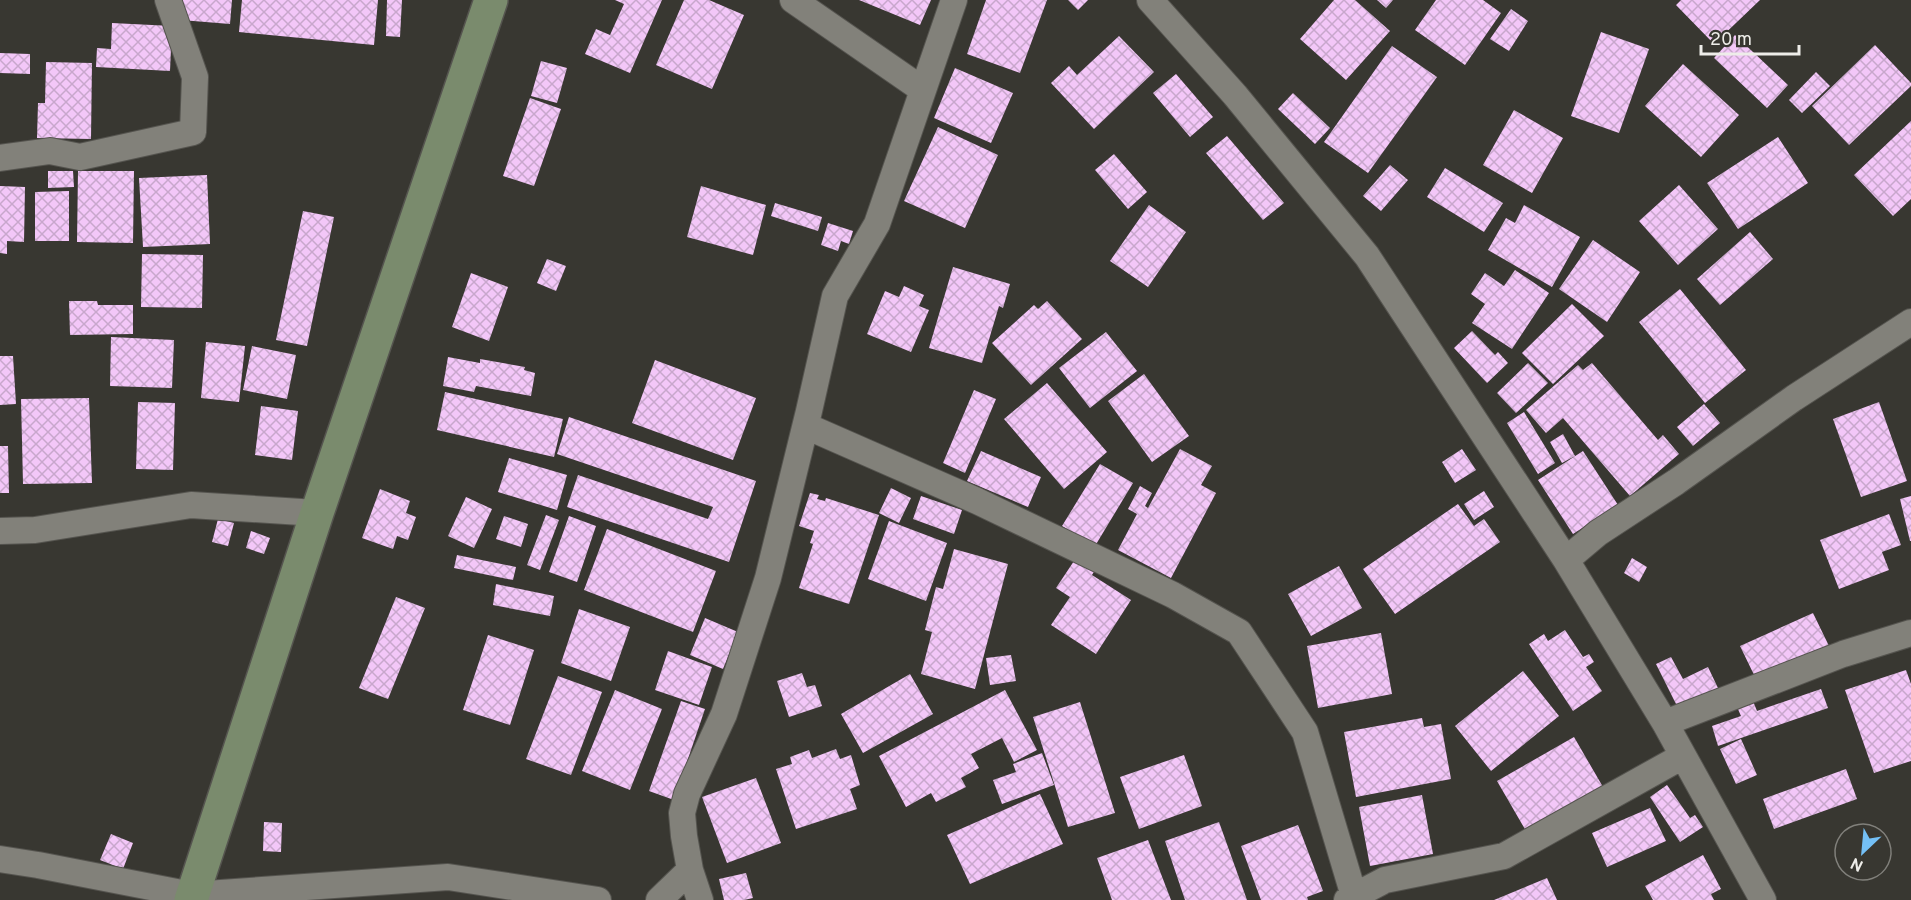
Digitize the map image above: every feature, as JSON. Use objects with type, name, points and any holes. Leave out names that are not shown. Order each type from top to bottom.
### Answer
[{"type":"main road","points":[[191,898],[316,513],[491,0]]},
{"type":"street","points":[[0,158],[50,151],[80,157],[193,132],[195,77],[168,0]]},
{"type":"street","points":[[793,0],[923,90]]},
{"type":"street","points":[[700,900],[690,870],[682,813],[687,794],[724,714],[768,578],[806,426],[835,296],[877,224],[954,0]]},
{"type":"street","points":[[1150,0],[1235,95],[1367,256],[1566,560],[1665,723],[1763,900]]},
{"type":"street","points":[[1566,560],[1598,533],[1676,482],[1794,398],[1911,322]]},
{"type":"street","points":[[806,426],[977,501],[1173,595],[1239,632],[1305,732],[1351,898],[1385,880],[1504,856],[1683,756]]},
{"type":"street","points":[[0,531],[34,530],[191,505],[316,513]]},
{"type":"street","points":[[1665,723],[1844,654],[1911,633]]},
{"type":"street","points":[[0,859],[191,898],[448,877],[598,900]]},
{"type":"street","points":[[659,900],[690,870]]},
{"type":"building","points":[[183,0],[232,0],[230,24],[181,20]]},
{"type":"building","points":[[242,0],[378,0],[374,45],[239,32]]},
{"type":"building","points":[[387,0],[402,0],[400,37],[386,36]]},
{"type":"building","points":[[615,0],[662,0],[630,73],[585,54],[596,29],[610,35],[624,4]]},
{"type":"building","points":[[684,0],[709,0],[744,15],[712,89],[656,65]]},
{"type":"building","points":[[859,0],[931,0],[920,25]]},
{"type":"building","points":[[986,0],[1047,0],[1020,73],[967,54]]},
{"type":"building","points":[[1068,0],[1088,0],[1078,10]]},
{"type":"building","points":[[1334,0],[1355,0],[1390,31],[1346,80],[1300,39]]},
{"type":"building","points":[[1377,0],[1393,0],[1386,8]]},
{"type":"building","points":[[1436,0],[1483,0],[1501,13],[1465,65],[1415,30]]},
{"type":"building","points":[[1681,0],[1760,0],[1714,44],[1676,5]]},
{"type":"building","points":[[1511,9],[1528,21],[1509,51],[1490,39]]},
{"type":"building","points":[[112,23],[172,26],[170,71],[96,67],[97,48],[111,49]]},
{"type":"building","points":[[1601,32],[1649,49],[1619,133],[1571,116]]},
{"type":"building","points":[[1735,35],[1788,85],[1767,108],[1714,58]]},
{"type":"building","points":[[1119,36],[1154,72],[1094,129],[1051,83],[1069,66],[1077,75]]},
{"type":"building","points":[[1875,45],[1911,83],[1911,86],[1849,145],[1812,106]]},
{"type":"building","points":[[1392,46],[1437,77],[1368,173],[1324,142]]},
{"type":"building","points":[[0,53],[30,54],[30,74],[0,73]]},
{"type":"building","points":[[541,61],[567,68],[557,103],[531,96]]},
{"type":"building","points":[[46,62],[92,63],[91,139],[37,138],[38,103],[45,103]]},
{"type":"building","points":[[1683,64],[1739,115],[1701,157],[1645,106]]},
{"type":"building","points":[[955,68],[1013,93],[991,143],[934,118]]},
{"type":"building","points":[[1816,72],[1830,86],[1802,113],[1789,100]]},
{"type":"building","points":[[1176,74],[1213,117],[1190,137],[1153,93]]},
{"type":"building","points":[[1293,93],[1330,128],[1315,144],[1278,109]]},
{"type":"building","points":[[530,98],[561,109],[534,186],[503,176]]},
{"type":"building","points":[[1514,110],[1563,138],[1532,193],[1483,165]]},
{"type":"building","points":[[1911,121],[1911,199],[1893,216],[1854,175]]},
{"type":"building","points":[[938,127],[998,155],[965,228],[904,201]]},
{"type":"building","points":[[1227,136],[1284,203],[1263,220],[1206,153]]},
{"type":"building","points":[[1778,137],[1808,183],[1738,229],[1707,183]]},
{"type":"building","points":[[1114,154],[1147,192],[1128,209],[1095,170]]},
{"type":"building","points":[[1390,165],[1408,180],[1381,211],[1363,196]]},
{"type":"building","points":[[1445,168],[1503,203],[1484,232],[1427,197]]},
{"type":"building","points":[[48,171],[73,171],[74,187],[48,188]]},
{"type":"building","points":[[78,171],[134,171],[133,243],[77,242]]},
{"type":"building","points":[[207,175],[210,244],[143,247],[139,178]]},
{"type":"building","points":[[1679,185],[1718,229],[1678,265],[1639,221]]},
{"type":"building","points":[[0,186],[25,187],[24,242],[7,241],[7,254],[0,253]]},
{"type":"building","points":[[701,186],[766,205],[753,255],[687,237]]},
{"type":"building","points":[[69,191],[69,241],[35,241],[35,192]]},
{"type":"building","points":[[775,203],[822,217],[818,231],[771,216]]},
{"type":"building","points":[[1149,205],[1186,232],[1148,287],[1110,261]]},
{"type":"building","points":[[1524,205],[1580,237],[1552,287],[1488,250],[1506,218],[1515,223]]},
{"type":"building","points":[[303,211],[334,217],[307,346],[276,340]]},
{"type":"building","points":[[828,223],[853,231],[849,244],[841,241],[838,251],[821,245]]},
{"type":"building","points":[[1750,232],[1773,259],[1720,305],[1697,279]]},
{"type":"building","points":[[1593,240],[1640,272],[1607,322],[1559,289]]},
{"type":"building","points":[[142,254],[203,255],[202,308],[141,307]]},
{"type":"building","points":[[547,259],[566,266],[556,291],[537,283]]},
{"type":"building","points":[[953,267],[1010,284],[1003,308],[999,306],[982,363],[929,348]]},
{"type":"building","points":[[1515,270],[1549,293],[1512,349],[1472,323],[1485,304],[1471,294],[1485,273],[1504,286]]},
{"type":"building","points":[[471,273],[508,287],[489,341],[452,327]]},
{"type":"building","points":[[904,286],[924,295],[919,306],[929,310],[911,352],[867,334],[885,291],[899,297]]},
{"type":"building","points":[[1680,289],[1746,370],[1705,403],[1639,322]]},
{"type":"building","points":[[69,301],[97,301],[98,305],[133,305],[133,334],[70,335]]},
{"type":"building","points":[[1047,301],[1082,339],[1031,385],[992,343],[1034,305],[1038,309]]},
{"type":"building","points":[[1572,304],[1604,336],[1553,384],[1522,353]]},
{"type":"building","points":[[1472,331],[1495,355],[1498,352],[1508,363],[1487,383],[1454,348]]},
{"type":"building","points":[[1106,332],[1137,371],[1090,408],[1059,368]]},
{"type":"building","points":[[111,337],[174,340],[172,388],[110,386]]},
{"type":"building","points":[[206,342],[245,346],[239,402],[201,398]]},
{"type":"building","points":[[252,346],[296,355],[287,399],[243,390]]},
{"type":"building","points":[[0,356],[13,356],[16,404],[0,405]]},
{"type":"building","points":[[448,357],[480,363],[480,359],[525,367],[524,370],[535,373],[531,396],[476,386],[474,392],[443,386]]},
{"type":"building","points":[[655,360],[756,398],[733,460],[632,423]]},
{"type":"building","points":[[1528,363],[1548,383],[1516,413],[1497,393]]},
{"type":"building","points":[[1592,363],[1658,440],[1663,435],[1679,454],[1630,496],[1563,418],[1546,433],[1526,410],[1578,365],[1583,370]]},
{"type":"building","points":[[1144,374],[1189,436],[1152,462],[1108,401]]},
{"type":"building","points":[[1047,383],[1107,452],[1064,489],[1004,419]]},
{"type":"building","points":[[974,390],[996,399],[965,473],[943,463]]},
{"type":"building","points":[[445,392],[563,419],[554,457],[437,430]]},
{"type":"building","points":[[89,398],[92,483],[23,484],[21,399]]},
{"type":"building","points":[[138,402],[175,403],[173,470],[136,469]]},
{"type":"building","points":[[1879,402],[1907,481],[1861,497],[1833,419]]},
{"type":"building","points":[[1704,404],[1720,423],[1693,446],[1677,427]]},
{"type":"building","points":[[261,406],[298,411],[292,460],[255,455]]},
{"type":"building","points":[[1524,412],[1555,463],[1538,474],[1507,423]]},
{"type":"building","points":[[569,417],[756,481],[729,562],[567,507],[578,475],[708,519],[713,507],[557,454]]},
{"type":"building","points":[[1563,434],[1575,456],[1562,463],[1550,442]]},
{"type":"building","points":[[0,446],[8,446],[9,493],[0,493]]},
{"type":"building","points":[[1180,449],[1212,466],[1201,485],[1216,493],[1171,578],[1118,550],[1137,514],[1128,509],[1140,486],[1152,493],[1145,506],[1148,508]]},
{"type":"building","points":[[1462,449],[1476,470],[1455,483],[1442,462]]},
{"type":"building","points":[[981,451],[1041,477],[1028,507],[967,481]]},
{"type":"building","points":[[1583,451],[1618,505],[1573,534],[1538,480]]},
{"type":"building","points":[[509,458],[567,475],[557,510],[498,492]]},
{"type":"building","points":[[1100,464],[1133,483],[1095,546],[1062,526]]},
{"type":"building","points":[[891,488],[911,498],[899,523],[879,513]]},
{"type":"building","points":[[380,489],[410,501],[406,513],[416,517],[408,540],[397,536],[393,549],[362,538]]},
{"type":"building","points":[[1484,491],[1494,507],[1474,520],[1464,504]]},
{"type":"building","points":[[810,493],[819,495],[817,499],[825,501],[826,498],[879,515],[849,604],[799,588],[813,544],[810,543],[814,531],[799,526]]},
{"type":"building","points":[[921,496],[962,510],[954,534],[913,519]]},
{"type":"building","points":[[1911,496],[1911,541],[1910,541],[1900,499]]},
{"type":"building","points":[[466,497],[492,509],[474,548],[448,536]]},
{"type":"building","points":[[1458,504],[1474,526],[1484,519],[1500,542],[1395,614],[1363,569]]},
{"type":"building","points":[[1889,514],[1901,545],[1882,552],[1889,570],[1839,589],[1820,540]]},
{"type":"building","points":[[546,515],[559,520],[540,570],[527,565]]},
{"type":"building","points":[[504,516],[528,524],[521,547],[496,539]]},
{"type":"building","points":[[569,516],[596,526],[577,582],[549,572]]},
{"type":"building","points":[[218,519],[234,523],[228,546],[212,542]]},
{"type":"building","points":[[889,521],[947,543],[926,601],[868,579]]},
{"type":"building","points":[[607,529],[716,571],[693,632],[584,590]]},
{"type":"building","points":[[251,531],[270,538],[264,554],[246,548]]},
{"type":"building","points":[[954,549],[1008,564],[975,689],[921,674],[932,632],[925,630],[936,587],[943,589]]},
{"type":"building","points":[[457,555],[516,567],[513,580],[454,568]]},
{"type":"building","points":[[1076,558],[1095,570],[1092,575],[1131,600],[1096,654],[1051,625],[1070,597],[1056,588]]},
{"type":"building","points":[[1632,558],[1647,567],[1639,582],[1624,573]]},
{"type":"building","points":[[1339,566],[1362,608],[1311,636],[1288,594]]},
{"type":"building","points":[[496,584],[554,596],[550,616],[493,605]]},
{"type":"building","points":[[396,597],[425,608],[388,699],[359,688]]},
{"type":"building","points":[[579,609],[630,627],[611,681],[561,663]]},
{"type":"building","points":[[1813,613],[1829,646],[1756,679],[1740,646]]},
{"type":"building","points":[[705,618],[738,632],[723,669],[690,655]]},
{"type":"building","points":[[1565,630],[1583,657],[1589,654],[1594,662],[1586,667],[1602,691],[1573,711],[1529,644],[1544,634],[1548,641]]},
{"type":"building","points":[[1381,633],[1392,694],[1318,708],[1307,646]]},
{"type":"building","points":[[488,635],[534,650],[510,725],[463,710]]},
{"type":"building","points":[[668,651],[712,667],[699,705],[655,690]]},
{"type":"building","points":[[1011,655],[1016,681],[990,685],[986,658]]},
{"type":"building","points":[[1671,657],[1683,679],[1708,667],[1718,688],[1678,708],[1656,664]]},
{"type":"building","points":[[1906,670],[1911,684],[1911,761],[1874,773],[1845,690]]},
{"type":"building","points":[[1523,671],[1559,716],[1491,771],[1455,726]]},
{"type":"building","points":[[802,673],[807,687],[815,685],[822,706],[789,717],[777,681]]},
{"type":"building","points":[[910,674],[933,714],[863,753],[841,714]]},
{"type":"building","points":[[558,676],[602,692],[571,775],[526,759]]},
{"type":"building","points":[[1821,689],[1828,708],[1718,746],[1712,726],[1741,716],[1737,707],[1753,701],[1757,711]]},
{"type":"building","points":[[615,690],[662,709],[630,790],[582,771]]},
{"type":"building","points":[[1005,690],[1037,750],[1014,762],[1002,738],[971,754],[979,768],[961,778],[966,787],[936,802],[931,793],[906,807],[879,756]]},
{"type":"building","points":[[681,701],[705,709],[674,800],[649,791]]},
{"type":"building","points":[[1080,702],[1115,813],[1068,827],[1033,717]]},
{"type":"building","points":[[1422,718],[1424,727],[1441,724],[1451,779],[1356,797],[1344,732]]},
{"type":"building","points":[[1574,737],[1603,787],[1526,831],[1497,781]]},
{"type":"building","points":[[1741,739],[1757,775],[1736,784],[1720,749]]},
{"type":"building","points":[[836,749],[840,759],[851,755],[860,785],[850,789],[857,809],[796,829],[776,769],[792,764],[790,757],[809,750],[812,758]]},
{"type":"building","points":[[1042,753],[1054,785],[1002,804],[993,780],[1016,772],[1013,764]]},
{"type":"building","points":[[1184,755],[1202,806],[1139,829],[1120,777]]},
{"type":"building","points":[[1846,769],[1857,799],[1774,829],[1763,799]]},
{"type":"building","points":[[756,778],[781,843],[727,863],[702,797]]},
{"type":"building","points":[[1667,785],[1690,818],[1695,815],[1703,827],[1680,842],[1650,797]]},
{"type":"building","points":[[1040,794],[1063,844],[970,884],[947,835]]},
{"type":"building","points":[[1422,795],[1433,854],[1370,866],[1359,807]]},
{"type":"building","points":[[1650,808],[1666,841],[1607,867],[1592,833]]},
{"type":"building","points":[[264,822],[282,823],[281,852],[263,851]]},
{"type":"building","points":[[1219,822],[1247,900],[1185,900],[1165,841]]},
{"type":"building","points":[[1298,825],[1323,891],[1307,897],[1308,900],[1261,900],[1241,846]]},
{"type":"building","points":[[111,834],[133,843],[123,869],[100,860]]},
{"type":"building","points":[[1148,840],[1171,900],[1112,900],[1097,858]]},
{"type":"building","points":[[1703,855],[1721,889],[1711,894],[1714,900],[1653,900],[1645,886]]},
{"type":"building","points":[[746,873],[753,898],[724,900],[719,879]]},
{"type":"building","points":[[1547,878],[1557,900],[1494,900]]}]
